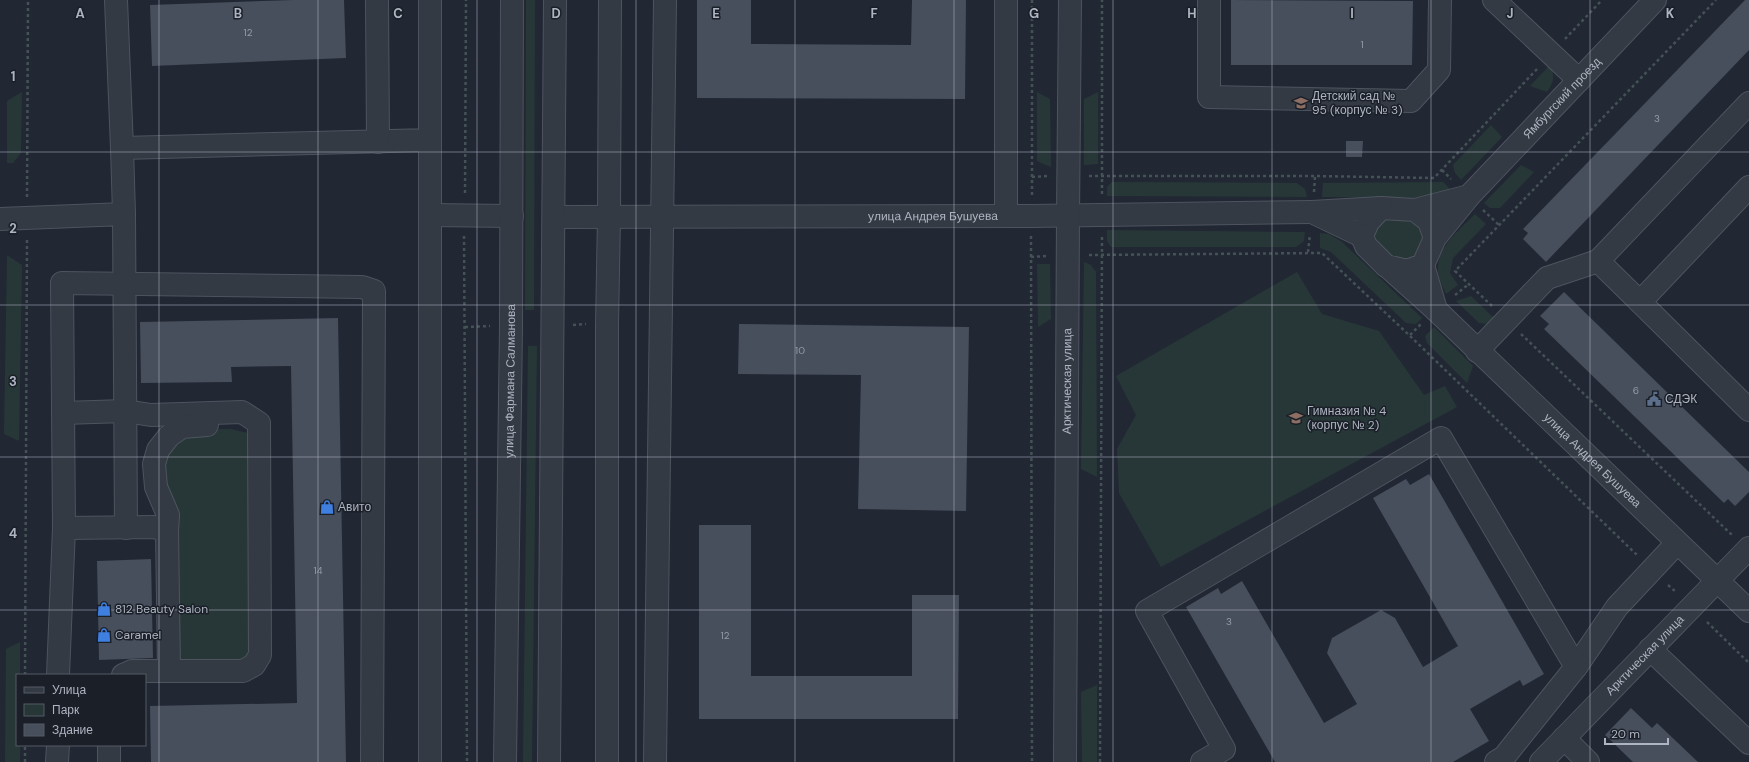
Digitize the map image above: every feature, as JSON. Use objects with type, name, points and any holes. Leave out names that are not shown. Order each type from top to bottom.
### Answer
[{"type":"street","points":[[116,0],[124,214],[126,528]]},
{"type":"street","points":[[377,0],[378,142]]},
{"type":"street","points":[[430,0],[430,762]]},
{"type":"street","name":"улица Фармана Салманова","points":[[505,762],[512,216],[512,0]]},
{"type":"street","points":[[549,762],[555,0]]},
{"type":"street","points":[[607,762],[607,325],[610,0]]},
{"type":"street","points":[[655,762],[665,0]]},
{"type":"street","points":[[1006,0],[1006,216]]},
{"type":"street","name":"Арктическая улица","points":[[1065,762],[1067,255],[1070,0]]},
{"type":"street","points":[[1209,0],[1209,97],[1411,101],[1439,70],[1440,0]]},
{"type":"street","points":[[1494,0],[1579,80]]},
{"type":"street","name":"Ямбургский проезд","points":[[1435,238],[1468,196],[1655,0]]},
{"type":"street","points":[[1477,351],[1547,278],[1598,261],[1749,103]]},
{"type":"street","points":[[122,148],[430,140]]},
{"type":"street","points":[[1640,302],[1749,187]]},
{"type":"street","points":[[1362,236],[1368,222],[1381,208],[1415,210],[1468,196]]},
{"type":"street","name":"улица Андрея Бушуева","points":[[554,216],[1068,216],[1312,212],[1381,208]]},
{"type":"street","points":[[1415,210],[1429,221],[1435,238],[1423,265],[1436,310]]},
{"type":"street","points":[[1312,212],[1362,236],[1366,246],[1386,266],[1407,271],[1423,265]]},
{"type":"street","points":[[0,219],[124,214]]},
{"type":"street","points":[[430,215],[512,216]]},
{"type":"street","points":[[1598,261],[1749,410]]},
{"type":"street","name":"улица Андрея Бушуева","points":[[1386,266],[1436,310],[1749,611]]},
{"type":"street","points":[[58,674],[64,528],[62,283],[362,287],[374,291],[372,762]]},
{"type":"street","points":[[63,414],[125,411],[151,415],[242,412],[259,422],[260,655],[254,665],[243,671],[132,670],[125,674]]},
{"type":"street","points":[[169,671],[168,515],[156,487],[154,464],[158,450],[169,436],[182,427],[200,425],[241,426],[260,438]]},
{"type":"street","points":[[1202,762],[1224,749],[1147,611],[1441,438],[1576,667]]},
{"type":"street","points":[[64,528],[155,527],[167,531]]},
{"type":"street","points":[[1496,762],[1504,757],[1576,667],[1617,607],[1677,543]]},
{"type":"street","name":"Арктическая улица","points":[[1540,762],[1748,548]]},
{"type":"street","points":[[1650,649],[1749,743]]},
{"type":"street","points":[[1564,738],[1588,762]]},
{"type":"street","points":[[58,746],[58,762]]},
{"type":"street","points":[[109,746],[109,762]]},
{"type":"path","points":[[25,674],[28,0]]},
{"type":"path","points":[[466,0],[464,216],[467,762]]},
{"type":"path","points":[[1032,0],[1032,762]]},
{"type":"path","points":[[1100,762],[1102,0]]},
{"type":"path","points":[[1032,177],[1315,176],[1434,178],[1602,0]]},
{"type":"path","points":[[1716,0],[1455,272],[1748,548]]},
{"type":"path","points":[[1031,257],[1067,255],[1322,253],[1415,340],[1749,663]]},
{"type":"path","points":[[25,746],[25,762]]},
{"type":"green space","points":[[526,0],[535,0],[534,310],[525,310]]},
{"type":"green space","points":[[1550,65],[1553,73],[1553,79],[1547,92],[1530,86]]},
{"type":"green space","points":[[22,92],[21,153],[13,163],[7,163],[7,101]]},
{"type":"green space","points":[[1037,92],[1050,99],[1051,167],[1037,161]]},
{"type":"green space","points":[[1098,92],[1098,164],[1084,165],[1084,99]]},
{"type":"green space","points":[[1491,125],[1502,137],[1461,180],[1455,173],[1453,165]]},
{"type":"green space","points":[[1521,165],[1534,172],[1500,208],[1490,208],[1484,203]]},
{"type":"green space","points":[[1112,182],[1297,183],[1305,189],[1307,197],[1107,196],[1107,187]]},
{"type":"green space","points":[[1443,182],[1451,190],[1432,198],[1322,197],[1323,183]]},
{"type":"green space","points":[[1475,214],[1486,224],[1453,258],[1450,273],[1458,285],[1446,294],[1438,273],[1441,253],[1456,232]]},
{"type":"green space","points":[[1386,218],[1409,219],[1418,224],[1425,239],[1414,259],[1397,261],[1379,245],[1375,236],[1375,230],[1377,223]]},
{"type":"green space","points":[[1107,230],[1305,232],[1304,241],[1296,247],[1111,247],[1107,241]]},
{"type":"green space","points":[[1320,233],[1329,234],[1342,242],[1422,318],[1416,324],[1406,323],[1331,252],[1320,248]]},
{"type":"green space","points":[[7,255],[22,265],[19,441],[4,434]]},
{"type":"green space","points":[[1084,262],[1091,265],[1096,272],[1097,477],[1081,469]]},
{"type":"green space","points":[[1037,264],[1050,264],[1051,319],[1038,327]]},
{"type":"green space","points":[[1297,272],[1322,314],[1379,331],[1424,395],[1445,386],[1457,407],[1161,567],[1119,493],[1117,449],[1136,415],[1116,376]]},
{"type":"green space","points":[[1471,296],[1495,319],[1487,324],[1479,323],[1456,301]]},
{"type":"green space","points":[[1434,327],[1473,366],[1467,383],[1427,343],[1425,336]]},
{"type":"green space","points":[[528,346],[537,346],[532,762],[523,762]]},
{"type":"green space","points":[[231,429],[248,433],[257,441],[254,649],[244,660],[174,660],[155,518],[160,454],[183,430]]},
{"type":"green space","points":[[20,642],[20,674],[16,674],[16,746],[20,746],[20,762],[5,762],[6,649]]},
{"type":"green space","points":[[1097,685],[1097,762],[1082,762],[1081,692]]},
{"type":"building","points":[[293,0],[344,0],[346,58],[152,66],[150,5]]},
{"type":"building","points":[[697,0],[751,0],[751,44],[911,45],[912,0],[966,0],[965,99],[697,98]]},
{"type":"building","name":"Детский сад № 95 (корпус № 3)","points":[[1231,0],[1413,1],[1412,65],[1231,65]]},
{"type":"building","points":[[1745,0],[1749,0],[1749,50],[1546,262],[1523,239],[1528,233],[1523,229]]},
{"type":"building","points":[[1346,141],[1363,141],[1362,157],[1346,157]]},
{"type":"building","points":[[1564,292],[1749,472],[1749,492],[1735,506],[1728,499],[1724,503],[1544,329],[1549,324],[1540,316]]},
{"type":"building","points":[[338,318],[346,762],[151,762],[150,706],[297,703],[291,366],[231,367],[232,382],[141,383],[140,322]]},
{"type":"building","points":[[739,324],[969,327],[966,511],[858,509],[861,375],[738,374]]},
{"type":"building","points":[[1429,474],[1544,674],[1523,686],[1520,680],[1470,709],[1489,741],[1453,762],[1275,762],[1186,607],[1218,588],[1221,594],[1242,581],[1324,723],[1357,704],[1327,653],[1332,638],[1381,610],[1395,618],[1423,667],[1458,646],[1373,498],[1406,479],[1410,485]]},
{"type":"building","points":[[699,525],[751,525],[751,676],[912,676],[912,595],[959,595],[958,719],[699,719]]},
{"type":"building","points":[[151,559],[153,658],[99,660],[97,561]]},
{"type":"building","points":[[1631,708],[1652,728],[1657,723],[1698,762],[1633,762],[1605,735]]},
{"type":"place","name":"Детский сад № 95 (корпус № 3)","points":[[1301,103]]},
{"type":"place","name":"СДЭК","points":[[1654,399]]},
{"type":"place","name":"Гимназия № 4 (корпус № 2)","points":[[1296,418]]},
{"type":"place","name":"Авито","points":[[327,507]]},
{"type":"place","name":"812 Beauty Salon","points":[[104,609]]},
{"type":"place","name":"Caramel","points":[[104,635]]}]
